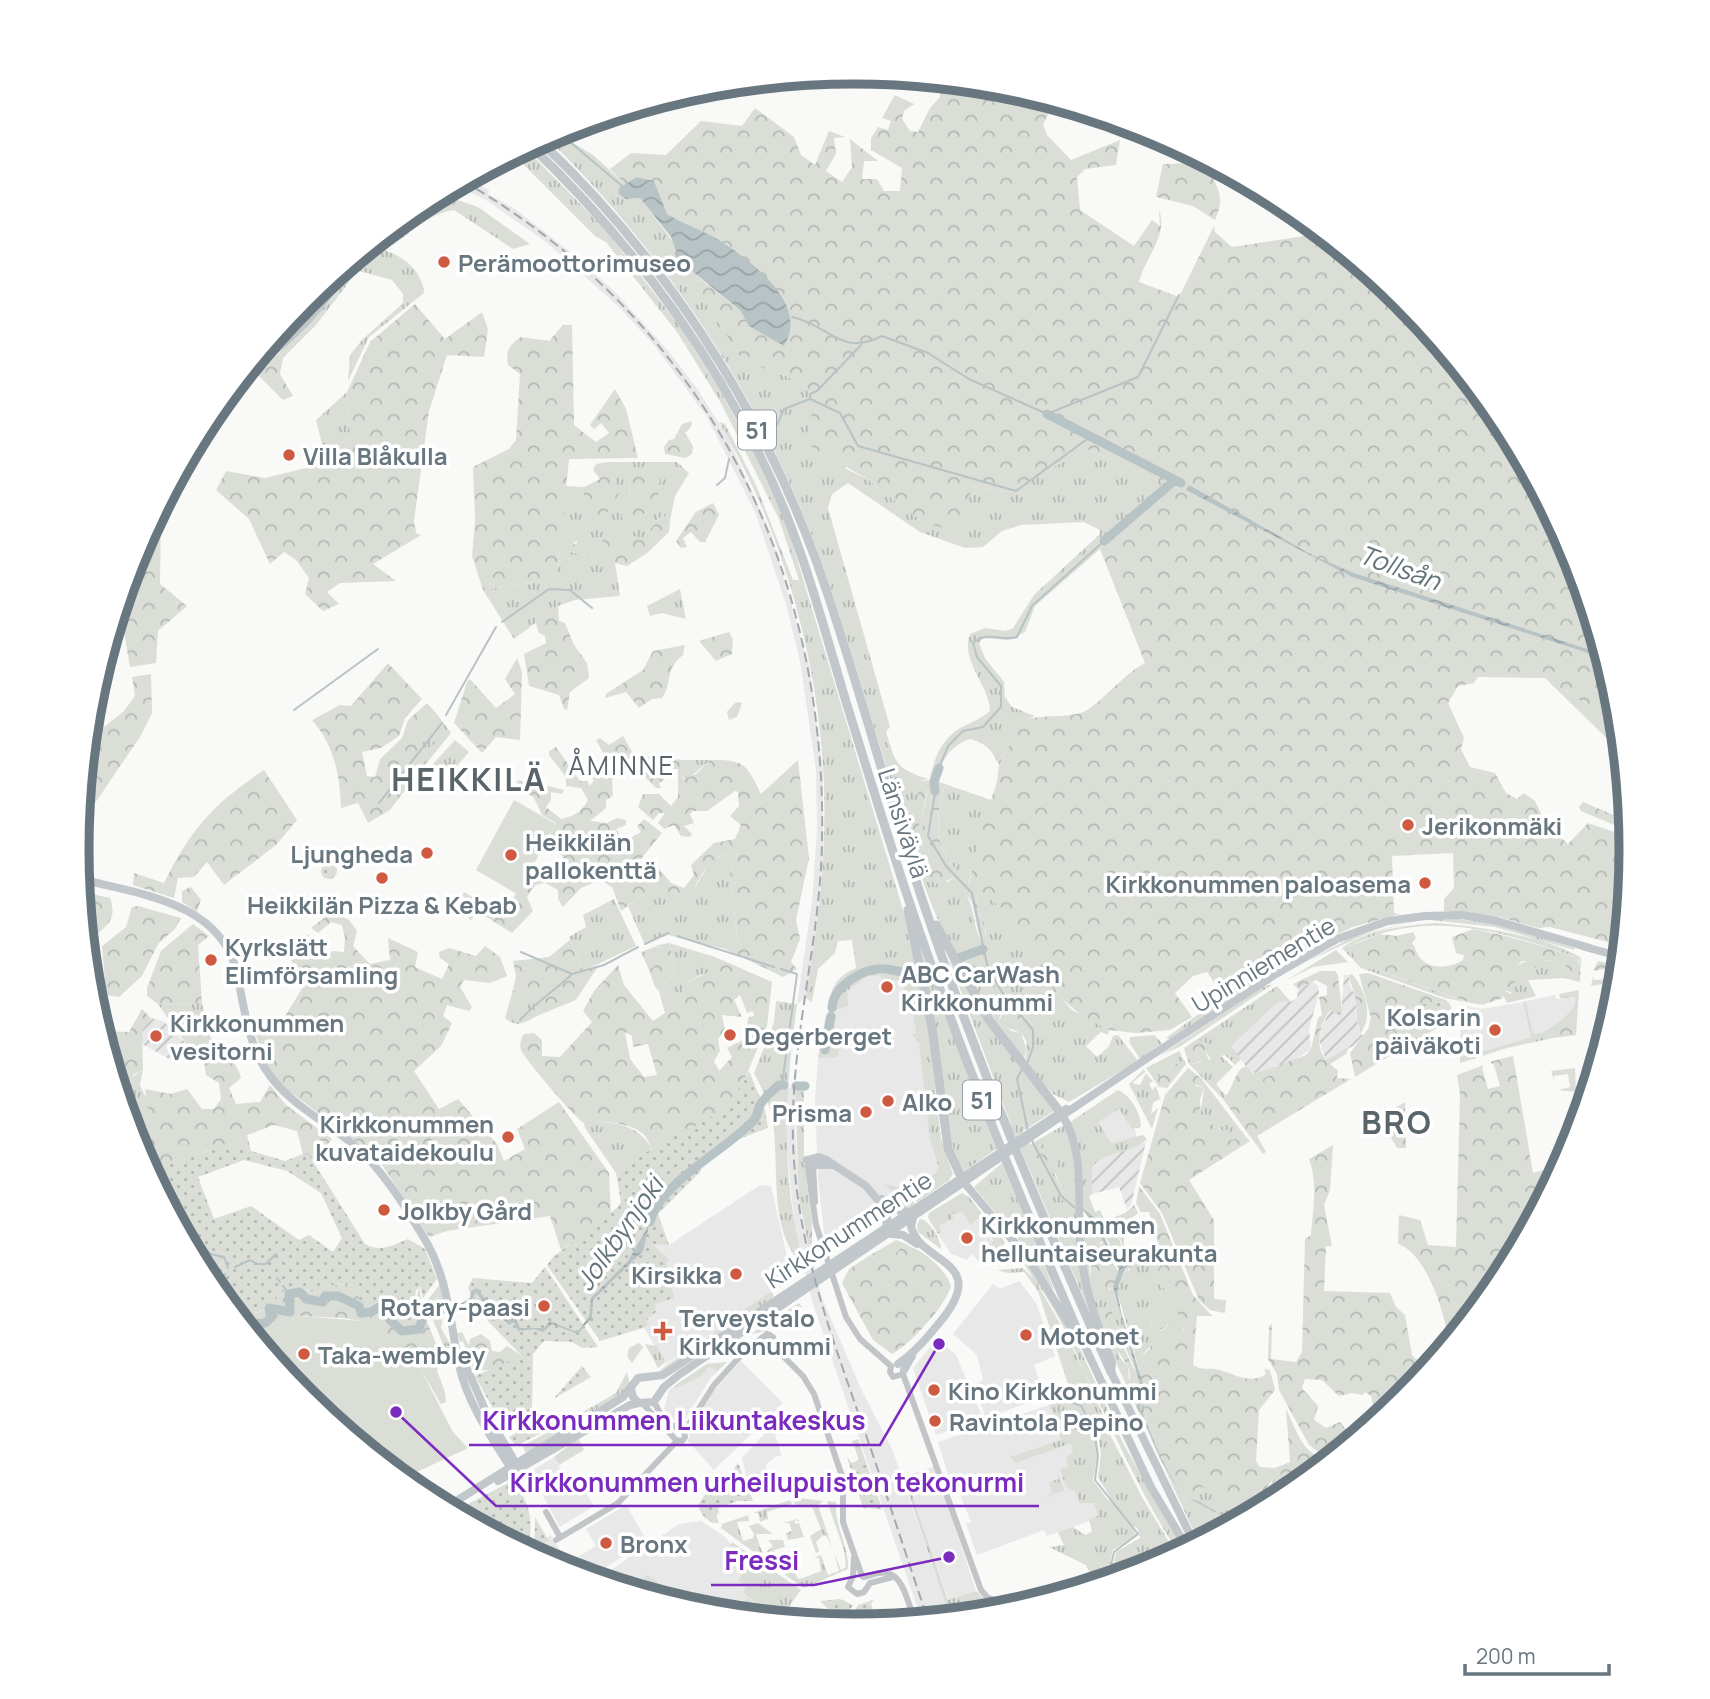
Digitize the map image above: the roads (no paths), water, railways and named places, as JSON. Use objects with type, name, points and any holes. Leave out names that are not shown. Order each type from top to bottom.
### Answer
[{"type":"highway","name":"Länsiväylä","points":[[547,149],[598,200],[679,299],[725,372],[770,454],[817,563],[922,899],[998,1107],[1111,1373]]},
{"type":"highway","name":"Länsiväylä","points":[[538,153],[583,199],[645,271],[704,356],[752,439],[806,567],[904,884],[983,1101],[1080,1336]]},
{"type":"highway","points":[[904,884],[932,1028],[948,1148],[963,1181]]},
{"type":"highway","points":[[922,899],[970,990],[1017,1058],[1062,1114]]},
{"type":"main road","points":[[90,882],[172,903],[202,921],[223,941],[236,967],[252,1039],[262,1064],[284,1092],[370,1161],[422,1234],[443,1279],[460,1368],[475,1408],[515,1468]]},
{"type":"main road","name":"Upinniementie","points":[[963,1181],[1300,959],[1337,939],[1370,926],[1423,916],[1462,915],[1497,921],[1613,955]]},
{"type":"main road","points":[[1062,1114],[1076,1147],[1078,1215],[1086,1282],[1091,1308],[1112,1363],[1111,1373]]},
{"type":"main road","points":[[810,1163],[831,1166],[852,1176],[875,1195],[900,1211],[912,1215],[914,1235],[957,1277],[959,1294],[899,1370]]},
{"type":"main road","points":[[963,1181],[1023,1251],[1072,1329],[1080,1336]]},
{"type":"main road","name":"Kirkkonummentie","points":[[651,1378],[663,1375],[963,1181]]},
{"type":"main road","points":[[875,1195],[889,1215],[887,1232],[911,1239],[947,1267]]},
{"type":"main road","name":"Kirkkonummentie","points":[[657,1398],[680,1374],[788,1296]]},
{"type":"main road","name":"Länsiväylä","points":[[1080,1336],[1151,1487],[1183,1541]]},
{"type":"main road","name":"Länsiväylä","points":[[1111,1373],[1191,1537]]},
{"type":"main road","points":[[456,1502],[620,1411],[657,1398],[657,1383],[651,1378],[638,1378],[631,1389],[515,1468]]},
{"type":"main road","points":[[631,1389],[633,1397],[642,1404]]},
{"type":"street","points":[[269,357],[307,323],[339,284]]},
{"type":"street","points":[[810,1163],[815,1214],[824,1250],[850,1326],[899,1370],[981,1590],[995,1601]]},
{"type":"street","points":[[546,1512],[558,1539],[618,1503],[678,1435],[714,1385],[742,1356],[769,1337],[807,1381],[814,1395],[843,1479],[843,1522],[854,1557],[867,1585]]},
{"type":"street","points":[[657,1398],[664,1420],[678,1435]]},
{"type":"street","points":[[642,1404],[678,1435]]},
{"type":"street","points":[[854,1557],[853,1576],[848,1585],[852,1593],[862,1593],[867,1585],[892,1577]]},
{"type":"street","points":[[853,1576],[863,1577],[885,1572],[901,1584],[912,1612]]},
{"type":"water","points":[[637,177],[654,181],[667,214],[725,244],[751,263],[776,288],[790,316],[790,331],[784,346],[749,326],[740,310],[679,259],[671,237],[640,198],[626,199],[618,193],[619,188]]},
{"type":"water","points":[[1189,485],[1314,556],[1354,573],[1587,649],[1594,652],[1596,657],[1352,577],[1186,490]]},
{"type":"water","points":[[1081,1208],[1097,1221],[1112,1253],[1125,1269],[1117,1288],[1121,1312],[1145,1390],[1140,1407],[1161,1458],[1183,1497],[1160,1458],[1139,1408],[1136,1407],[1143,1395],[1113,1287],[1119,1269]]},
{"type":"water","points":[[652,1213],[643,1251],[593,1300],[592,1317],[578,1334],[552,1324],[543,1332],[534,1329],[518,1331],[514,1322],[509,1325],[500,1316],[496,1303],[503,1306],[505,1315],[511,1309],[520,1328],[544,1328],[550,1321],[574,1331],[579,1330],[589,1316],[591,1298],[628,1261],[646,1230]]},
{"type":"water","points":[[477,1288],[485,1299],[495,1303],[484,1303],[476,1292],[471,1301],[455,1307],[470,1298],[471,1291]]},
{"type":"waterway","points":[[568,140],[622,186]]},
{"type":"waterway","points":[[792,317],[845,341],[868,342],[882,336],[928,353],[969,379],[1047,414],[1138,377],[1179,295]]},
{"type":"waterway","points":[[777,425],[784,409],[810,399],[810,394],[817,391],[861,345]]},
{"type":"waterway","points":[[810,399],[840,413],[858,446],[1016,491],[1090,437]]},
{"type":"waterway","points":[[1047,414],[1181,483]]},
{"type":"waterway","points":[[717,485],[725,478],[729,459]]},
{"type":"waterway","points":[[1104,541],[1175,480]]},
{"type":"waterway","points":[[1028,1062],[1033,1047],[1033,1030],[1004,995],[988,969],[972,893],[946,866],[928,836],[939,768],[948,746],[963,731],[983,727],[1001,707],[1001,686],[977,657],[973,643],[984,637],[1017,637],[1032,606],[1104,541]]},
{"type":"waterway","points":[[502,622],[549,589],[570,590],[592,608]]},
{"type":"waterway","points":[[446,715],[496,627]]},
{"type":"waterway","points":[[294,710],[378,649]]},
{"type":"waterway","points":[[379,803],[442,723]]},
{"type":"waterway","points":[[935,791],[934,782],[939,768]]},
{"type":"waterway","points":[[645,944],[668,933]]},
{"type":"waterway","points":[[677,936],[774,967]]},
{"type":"waterway","points":[[521,952],[572,974],[604,965],[638,947]]},
{"type":"waterway","points":[[959,958],[983,949]]},
{"type":"waterway","points":[[781,969],[797,974],[782,1085]]},
{"type":"waterway","points":[[832,1008],[844,985],[868,971],[918,970]]},
{"type":"waterway","points":[[520,1020],[571,975]]},
{"type":"waterway","points":[[825,1050],[831,1016]]},
{"type":"waterway","points":[[1022,1069],[1017,1079],[1028,1131]]},
{"type":"waterway","name":"Jolkbynjoki","points":[[650,1222],[656,1207],[667,1193],[742,1131],[755,1118],[766,1097],[779,1085],[784,1085]]},
{"type":"waterway","points":[[796,1086],[805,1086]]},
{"type":"waterway","points":[[1031,1139],[1061,1196],[1074,1207]]},
{"type":"waterway","points":[[196,1237],[210,1254]]},
{"type":"waterway","points":[[205,1253],[224,1257],[228,1268]]},
{"type":"waterway","points":[[235,1267],[250,1260],[257,1264],[266,1264],[276,1254]]},
{"type":"waterway","points":[[221,1278],[225,1274]]},
{"type":"waterway","points":[[277,1278],[280,1282]]},
{"type":"waterway","points":[[283,1286],[289,1294]]},
{"type":"waterway","name":"Jolkbynjoki","points":[[254,1323],[265,1323],[271,1318],[269,1308],[290,1312],[289,1294],[300,1292],[306,1299],[323,1302],[325,1296],[338,1296],[359,1306],[361,1313],[371,1312],[383,1305],[390,1320],[402,1331],[419,1329],[424,1314]]},
{"type":"waterway","name":"Jolkbynjoki","points":[[430,1312],[444,1309]]},
{"type":"waterway","points":[[1068,1401],[1081,1406],[1093,1429]]},
{"type":"waterway","points":[[1105,1422],[1094,1429],[1098,1456],[1095,1480],[1138,1534],[1114,1552],[1109,1571]]},
{"type":"waterway","points":[[1147,1557],[1156,1553]]},
{"type":"waterway","points":[[1110,1563],[1121,1567]]},
{"type":"railway","points":[[472,187],[548,238],[622,304],[684,379],[735,461],[775,549],[802,643],[818,741],[822,843],[816,923],[795,1081],[793,1121],[797,1194],[810,1259],[827,1322],[925,1611]]},
{"type":"place","name":"Perämoottorimuseo","points":[[444,262]]},
{"type":"place","name":"Villa Blåkulla","points":[[289,455]]},
{"type":"place","name":"Jerikonmäki","points":[[1408,825]]},
{"type":"place","name":"Ljungheda","points":[[427,853]]},
{"type":"place","name":"Heikkilän pallokenttä","points":[[511,855]]},
{"type":"place","name":"Heikkilän Pizza & Kebab","points":[[382,878]]},
{"type":"place","name":"Kirkkonummen paloasema","points":[[1425,883]]},
{"type":"place","name":"Kyrkslätt Elimförsamling","points":[[211,960]]},
{"type":"place","name":"ABC CarWash Kirkkonummi","points":[[887,987]]},
{"type":"place","name":"Kolsarin päiväkoti","points":[[1495,1030]]},
{"type":"place","name":"Degerberget","points":[[730,1035]]},
{"type":"place","name":"Kirkkonummen vesitorni","points":[[156,1036]]},
{"type":"place","name":"Alko","points":[[888,1101]]},
{"type":"place","name":"Prisma","points":[[866,1112]]},
{"type":"place","name":"Kirkkonummen kuvataidekoulu","points":[[508,1137]]},
{"type":"place","name":"Jolkby Gård","points":[[384,1210]]},
{"type":"place","name":"Kirkkonummen helluntaiseurakunta","points":[[967,1238]]},
{"type":"place","name":"Kirsikka","points":[[736,1274]]},
{"type":"place","name":"Rotary-paasi","points":[[544,1306]]},
{"type":"place","name":"Terveystalo Kirkkonummi","points":[[663,1331]]},
{"type":"place","name":"Motonet","points":[[1026,1335]]},
{"type":"place","name":"Kirkkonummen Liikuntakeskus","points":[[939,1344]]},
{"type":"place","name":"Taka-wembley","points":[[304,1354]]},
{"type":"place","name":"Kino Kirkkonummi","points":[[934,1390]]},
{"type":"place","name":"Kirkkonummen urheilupuiston tekonurmi","points":[[396,1412]]},
{"type":"place","name":"Ravintola Pepino","points":[[935,1421]]},
{"type":"place","name":"Bronx","points":[[606,1543]]},
{"type":"place","name":"Fressi","points":[[949,1557]]},
{"type":"district","name":"ÅMINNE","points":[[622,765]]},
{"type":"district","name":"HEIKKILÄ","points":[[469,779]]},
{"type":"district","name":"BRO","points":[[1397,1122]]},
{"type":"water label","name":"Tollsån","points":[[1400,567]]}]
